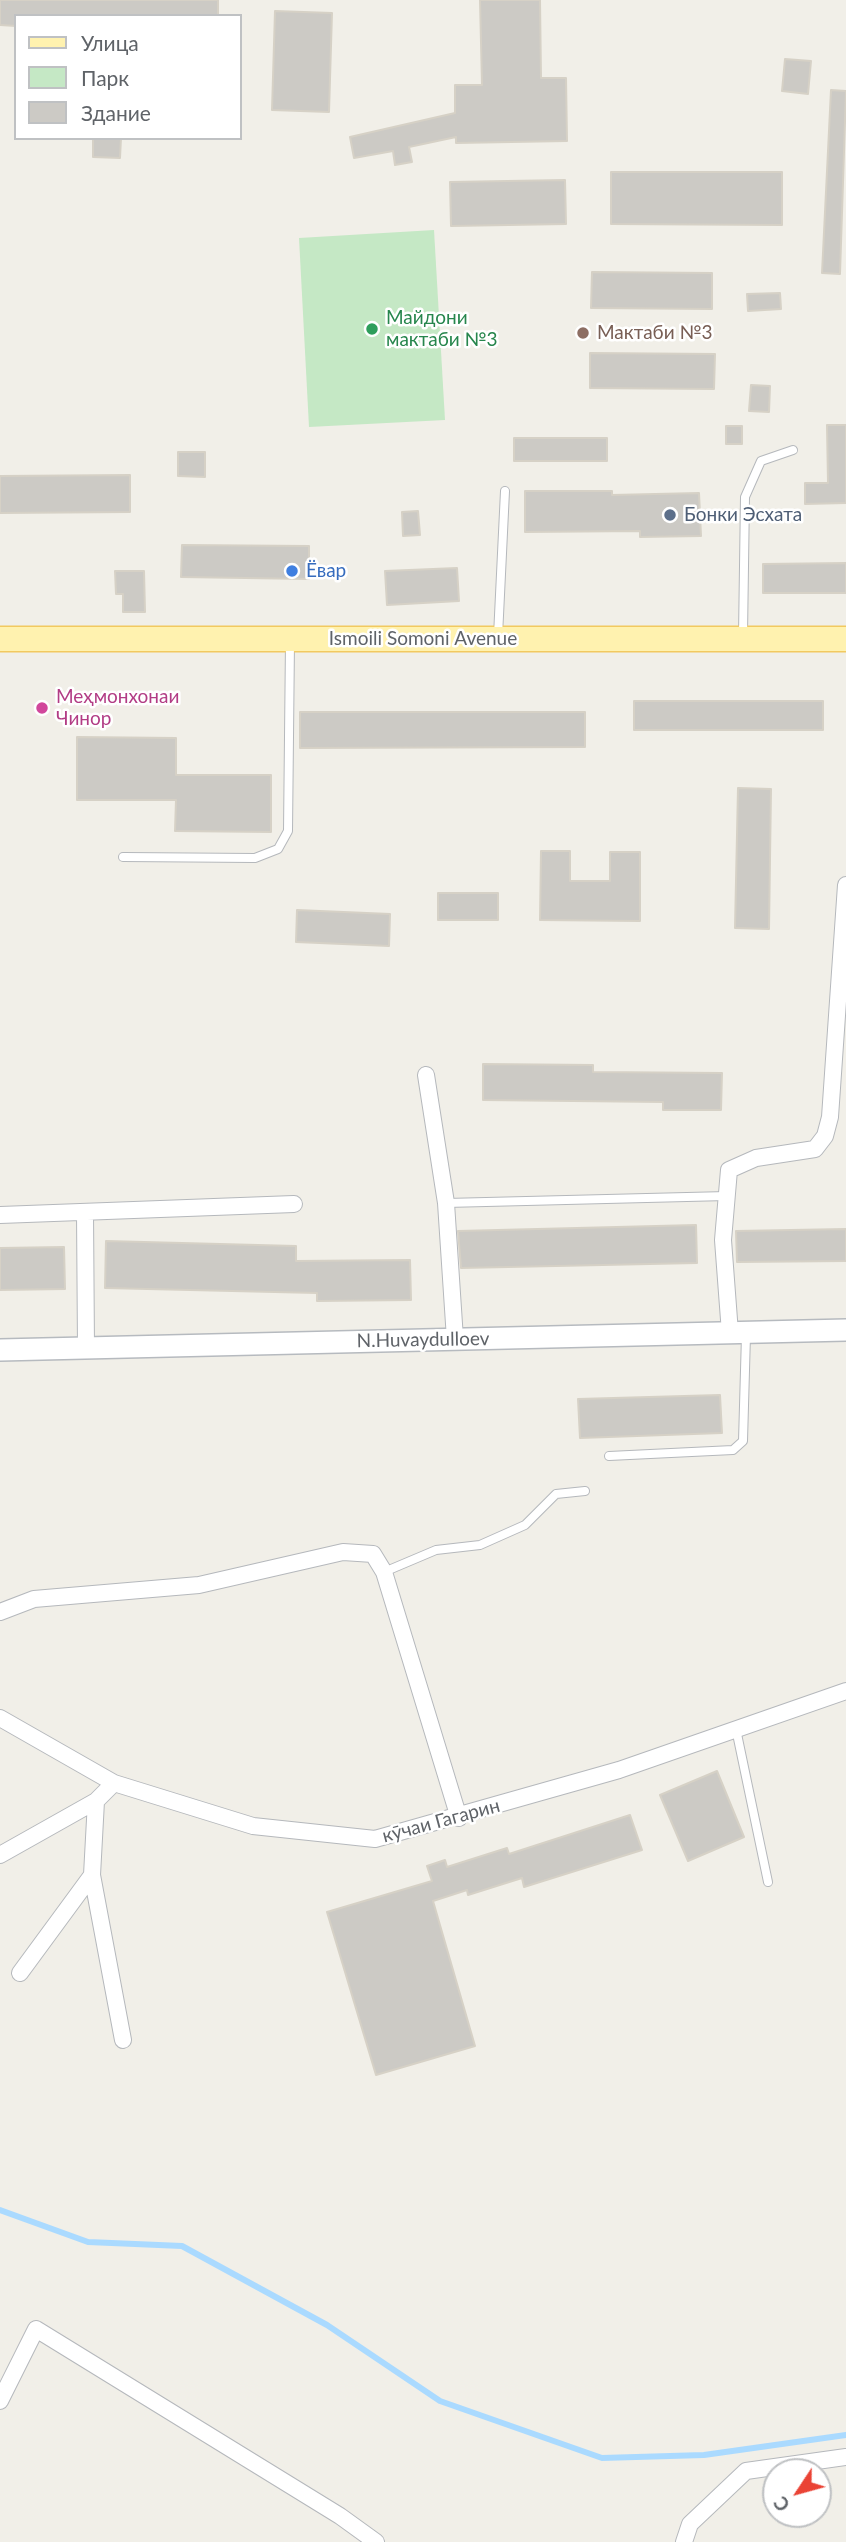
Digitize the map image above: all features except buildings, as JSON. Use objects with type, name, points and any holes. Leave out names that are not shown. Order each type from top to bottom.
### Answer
[{"type":"main road","name":"Ismoili Somoni Avenue","points":[[0,639],[846,639]]},
{"type":"street","points":[[738,1333],[723,1240],[729,1170],[756,1158],[815,1149],[825,1136],[831,1117],[846,886]]},
{"type":"street","points":[[426,1075],[446,1203],[455,1339]]},
{"type":"street","points":[[0,1215],[294,1204]]},
{"type":"street","points":[[85,1213],[86,1348]]},
{"type":"street","name":"N.Huvaydulloev","points":[[0,1350],[846,1330]]},
{"type":"street","points":[[0,1612],[34,1599],[199,1585],[343,1552],[373,1554],[384,1572],[459,1818]]},
{"type":"street","name":"кӯчаи Гагарин","points":[[5,1726],[114,1783],[253,1826],[375,1839],[459,1818],[619,1770],[846,1692]]},
{"type":"street","points":[[0,1855],[96,1801],[114,1783]]},
{"type":"street","points":[[96,1801],[92,1875],[123,2039]]},
{"type":"street","points":[[20,1973],[92,1875]]},
{"type":"street","points":[[0,2401],[36,2329],[340,2516],[376,2542]]},
{"type":"street","points":[[684,2542],[690,2524],[746,2471],[846,2457]]},
{"type":"lane","points":[[743,638],[745,497],[761,461],[793,450]]},
{"type":"lane","points":[[498,639],[505,491]]},
{"type":"lane","points":[[123,857],[256,858],[278,849],[288,831],[290,639]]},
{"type":"lane","points":[[446,1203],[727,1196]]},
{"type":"lane","points":[[608,1456],[720,1453],[733,1450],[743,1441],[738,1333]]},
{"type":"lane","points":[[384,1572],[436,1550],[480,1545],[525,1525],[556,1494],[585,1492]]},
{"type":"lane","points":[[736,1729],[768,1882]]},
{"type":"green space","name":"Майдони мактаби №3","points":[[434,230],[445,420],[309,427],[299,238]]},
{"type":"waterway","points":[[0,2210],[88,2242],[182,2246],[327,2325],[440,2401],[602,2458],[704,2455],[846,2435]]},
{"type":"place","name":"Майдони мактаби №3","points":[[372,329]]},
{"type":"place","name":"Мактаби №3","points":[[583,333]]},
{"type":"place","name":"Бонки Эсхата","points":[[670,515]]},
{"type":"place","name":"Ёвар","points":[[292,571]]},
{"type":"place","name":"Меҳмонхонаи Чинор","points":[[42,708]]}]
